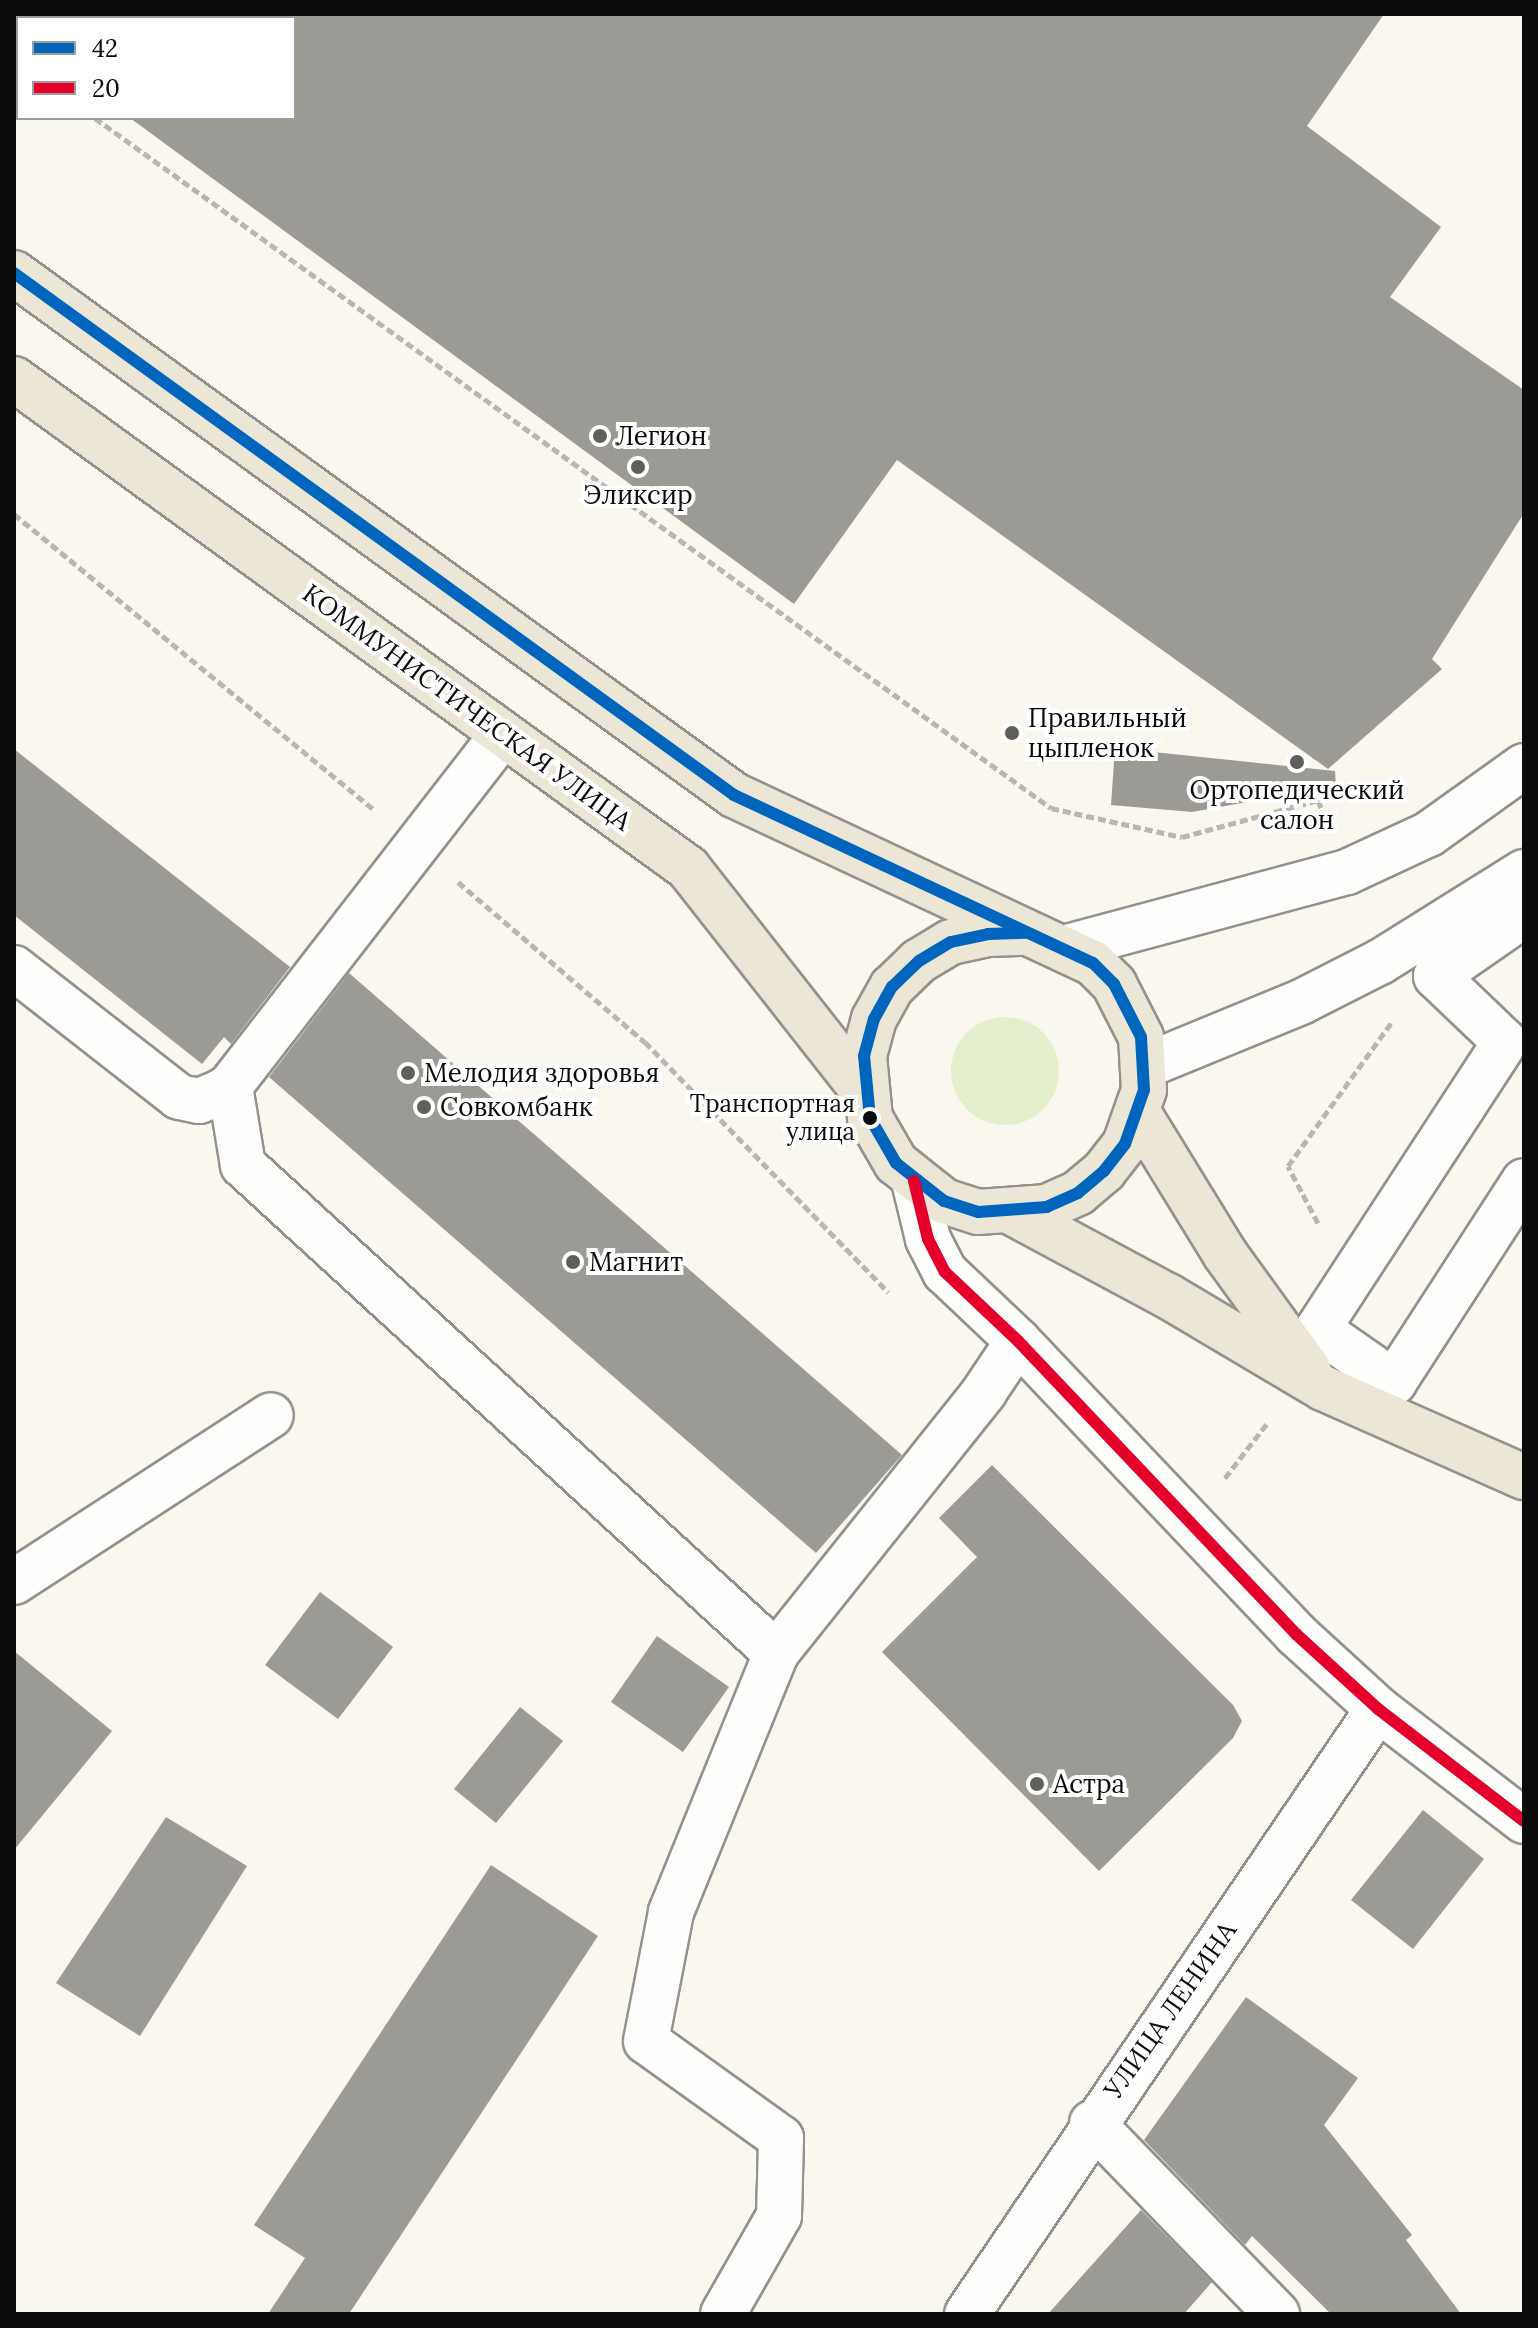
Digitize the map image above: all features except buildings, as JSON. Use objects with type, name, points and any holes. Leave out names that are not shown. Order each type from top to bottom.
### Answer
[{"type":"main road","points":[[14,273],[734,795],[1025,933],[1067,947],[1114,984],[1141,1037],[1145,1066],[1139,1114],[1104,1171],[1078,1193],[1047,1207],[1013,1213],[978,1212],[944,1201],[914,1181],[881,1142],[865,1093],[871,1031],[892,987],[919,961],[951,942],[988,934],[1025,933]]},
{"type":"main road","name":"КОММУНИСТИЧЕСКАЯ УЛИЦА","points":[[14,379],[688,868],[865,1093]]},
{"type":"main road","points":[[1139,1114],[1225,1254],[1323,1388]]},
{"type":"main road","points":[[1013,1213],[1168,1296],[1323,1388],[1524,1477]]},
{"type":"street","points":[[14,968],[179,1097],[199,1101],[230,1086],[503,734]]},
{"type":"street","points":[[1067,947],[1347,872],[1429,834],[1524,766]]},
{"type":"street","points":[[1145,1066],[1354,975],[1524,872]]},
{"type":"street","points":[[1524,915],[1436,976],[1505,1042],[1318,1329],[1394,1382],[1524,1181]]},
{"type":"street","points":[[230,1086],[243,1165],[776,1653]]},
{"type":"street","points":[[914,1181],[928,1239],[945,1272],[1018,1341],[1296,1634],[1378,1709],[1524,1821]]},
{"type":"street","points":[[723,2314],[779,2216],[781,2138],[646,2041],[671,1912],[776,1653],[984,1392],[1018,1341]]},
{"type":"street","points":[[14,1582],[271,1415]]},
{"type":"street","name":"УЛИЦА ЛЕНИНА","points":[[967,2314],[1092,2123],[1378,1709]]},
{"type":"street","points":[[1092,2123],[1277,2314]]},
{"type":"path","points":[[98,120],[1051,808],[1182,837],[1318,800],[1347,872]]},
{"type":"path","points":[[14,514],[416,846],[645,1042],[897,1301]]},
{"type":"green space","points":[[1005,1017],[1026,1021],[1043,1033],[1055,1050],[1059,1071],[1055,1092],[1043,1109],[1026,1121],[1005,1125],[984,1121],[967,1109],[955,1092],[951,1071],[955,1050],[967,1033],[984,1021]]},
{"type":"transit line","name":"42","points":[[14,273],[734,795],[1093,963],[1114,984],[1141,1037],[1144,1090],[1125,1144],[1104,1171],[1078,1193],[1047,1207],[978,1212],[944,1201],[896,1163],[870,1118],[864,1056],[874,1019],[892,987],[919,961],[951,942],[988,934],[1025,933]]},
{"type":"transit line","name":"20","points":[[914,1181],[928,1239],[945,1272],[1018,1341],[1296,1634],[1378,1709],[1524,1821]]},
{"type":"place","name":"Легион","points":[[600,436]]},
{"type":"place","name":"Эликсир","points":[[638,467]]},
{"type":"place","name":"Правильный цыпленок","points":[[1012,733]]},
{"type":"place","name":"Ортопедический салон","points":[[1297,762]]},
{"type":"place","name":"Мелодия здоровья","points":[[408,1073]]},
{"type":"place","name":"Совкомбанк","points":[[424,1107]]},
{"type":"place","name":"Транспортная улица","points":[[870,1118]]},
{"type":"place","name":"Магнит","points":[[573,1262]]},
{"type":"place","name":"Астра","points":[[1037,1784]]}]
